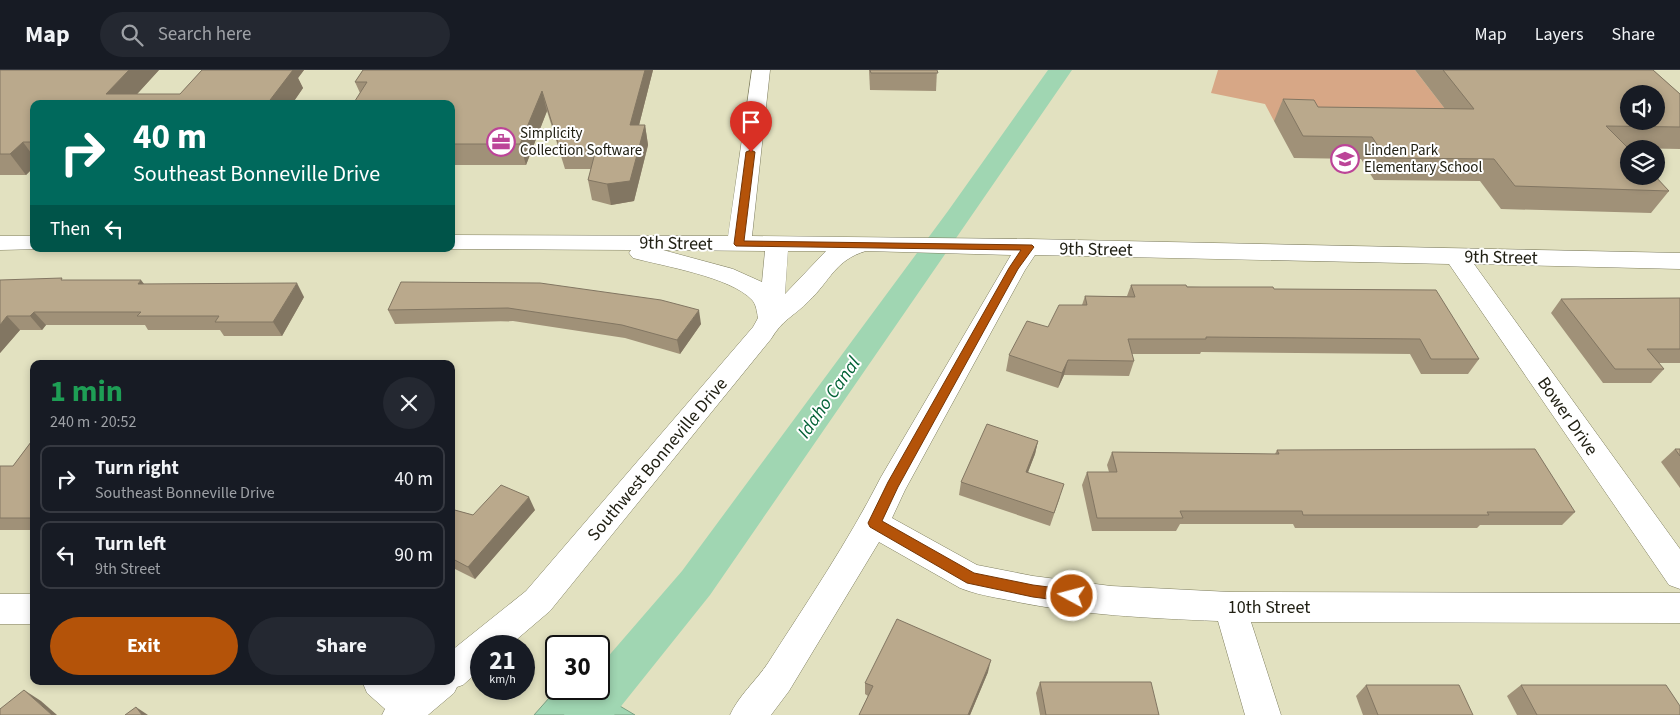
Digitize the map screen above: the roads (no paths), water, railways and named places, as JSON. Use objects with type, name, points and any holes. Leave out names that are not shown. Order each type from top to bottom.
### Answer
[{"type":"street","points":[[739,244],[761,70]]},
{"type":"street","name":"9th Street","points":[[455,242],[867,244],[1680,261]]},
{"type":"street","points":[[0,243],[30,243]]},
{"type":"street","points":[[603,243],[745,282],[763,296],[771,318],[800,295],[827,263],[843,250],[867,244]]},
{"type":"street","name":"Southwest Bonneville Drive","points":[[497,635],[538,601],[762,333],[771,318],[777,244]]},
{"type":"street","points":[[748,715],[777,679],[874,523],[892,486],[1014,268],[1029,247]]},
{"type":"street","name":"Bower Drive","points":[[1456,256],[1680,575]]},
{"type":"street","name":"10th Street","points":[[874,523],[971,578],[1033,591],[1111,601],[1230,607],[1680,608]]},
{"type":"street","points":[[1230,607],[1263,715]]},
{"type":"street","points":[[0,609],[30,609]]},
{"type":"street","name":"Southwest Bonneville Drive","points":[[455,670],[470,657]]},
{"type":"street","points":[[381,685],[405,712],[437,685]]},
{"type":"waterway","name":"Idaho Canal","points":[[586,715],[696,583],[958,217],[1060,70]]},
{"type":"place","name":"Simplicity Collection Software","points":[[501,142]]},
{"type":"place","name":"Linden Park Elementary School","points":[[1345,159]]}]
